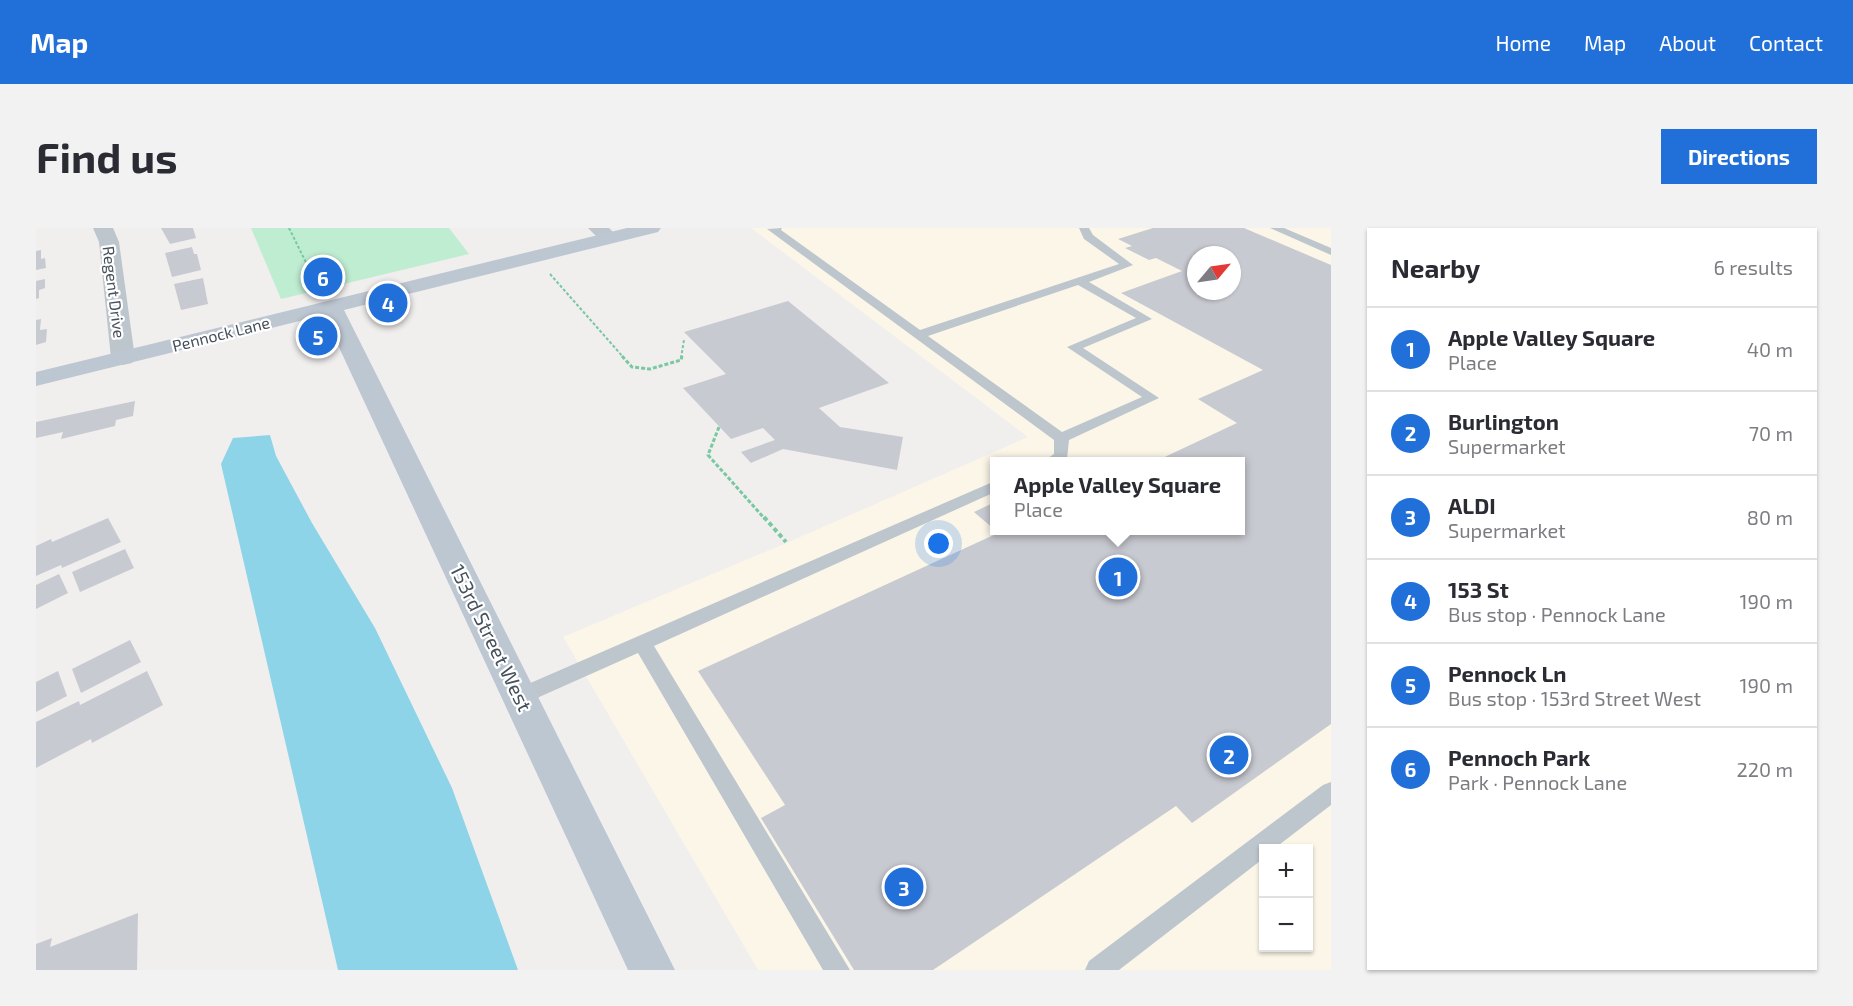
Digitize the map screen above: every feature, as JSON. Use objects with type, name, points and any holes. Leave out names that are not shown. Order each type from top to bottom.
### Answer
[{"type":"street","name":"Regent Drive","points":[[103,228],[109,242],[123,358]]},
{"type":"street","name":"Pennock Lane","points":[[36,379],[123,358],[326,299],[604,233],[651,228]]},
{"type":"street","name":"153rd Street West","points":[[326,299],[651,970]]},
{"type":"lane","points":[[773,228],[1061,438]]},
{"type":"lane","points":[[919,335],[1127,265],[1088,237],[1084,228]]},
{"type":"lane","points":[[1275,228],[1331,252]]},
{"type":"lane","points":[[1061,438],[1152,398],[1073,347],[1146,319],[1081,282]]},
{"type":"lane","points":[[1060,457],[1062,456],[1061,438]]},
{"type":"lane","points":[[519,697],[990,488]]},
{"type":"lane","points":[[642,642],[837,970]]},
{"type":"lane","points":[[1098,970],[1331,792]]},
{"type":"path","points":[[289,228],[326,299]]},
{"type":"path","points":[[545,269],[632,367],[650,369],[681,360],[684,340]]},
{"type":"path","points":[[719,427],[708,455],[786,542]]},
{"type":"shaded area","points":[[751,228],[1331,228],[1331,970],[758,970],[563,637],[791,541],[1028,437]]},
{"type":"green space","points":[[251,228],[449,228],[469,254],[281,299]]},
{"type":"water","points":[[270,435],[276,456],[312,523],[375,628],[452,788],[518,970],[338,970],[221,464],[233,438]]},
{"type":"building","points":[[161,228],[193,228],[196,238],[170,244]]},
{"type":"building","points":[[1153,228],[1244,228],[1331,265],[1331,724],[1192,823],[1176,806],[933,970],[854,970],[761,818],[785,805],[698,671],[994,535],[1245,535],[1245,457],[1165,457],[1237,423],[1198,399],[1263,370],[1121,293],[1182,271],[1156,258],[1149,260],[1125,248],[1132,246],[1118,239]]},
{"type":"building","points":[[192,247],[194,254],[197,254],[201,270],[172,277],[165,253]]},
{"type":"building","points":[[41,250],[41,259],[45,258],[46,268],[36,270],[36,251]]},
{"type":"building","points":[[203,278],[208,304],[181,310],[174,284]]},
{"type":"building","points":[[45,279],[45,288],[39,290],[39,298],[36,299],[36,281]]},
{"type":"building","points":[[788,301],[889,383],[819,408],[840,427],[903,437],[897,470],[783,449],[751,463],[741,452],[775,440],[763,428],[731,439],[683,388],[726,374],[684,332]]},
{"type":"building","points":[[41,319],[40,330],[47,329],[46,342],[36,345],[36,320]]},
{"type":"building","points":[[135,401],[133,416],[116,420],[115,426],[61,439],[63,432],[36,438],[36,422]]},
{"type":"building","points":[[990,504],[990,526],[974,512]]},
{"type":"building","points":[[108,518],[121,542],[62,568],[61,565],[36,576],[36,546],[51,539],[52,542]]},
{"type":"building","points":[[125,549],[134,568],[80,592],[72,572]]},
{"type":"building","points":[[59,574],[68,593],[36,609],[36,585]]},
{"type":"building","points":[[130,640],[141,662],[81,693],[72,669]]},
{"type":"building","points":[[58,671],[67,696],[36,712],[36,682]]},
{"type":"building","points":[[147,671],[163,705],[92,743],[91,739],[36,768],[36,722],[79,701],[80,705]]},
{"type":"building","points":[[138,913],[137,970],[36,970],[36,944],[52,938],[50,947]]},
{"type":"place","name":"Pennoch Park","points":[[323,277]]},
{"type":"place","name":"153 St","points":[[388,303]]},
{"type":"place","name":"Pennock Ln","points":[[318,336]]},
{"type":"place","name":"Apple Valley Square","points":[[1118,577]]},
{"type":"place","name":"Burlington","points":[[1229,755]]},
{"type":"place","name":"ALDI","points":[[904,887]]}]
